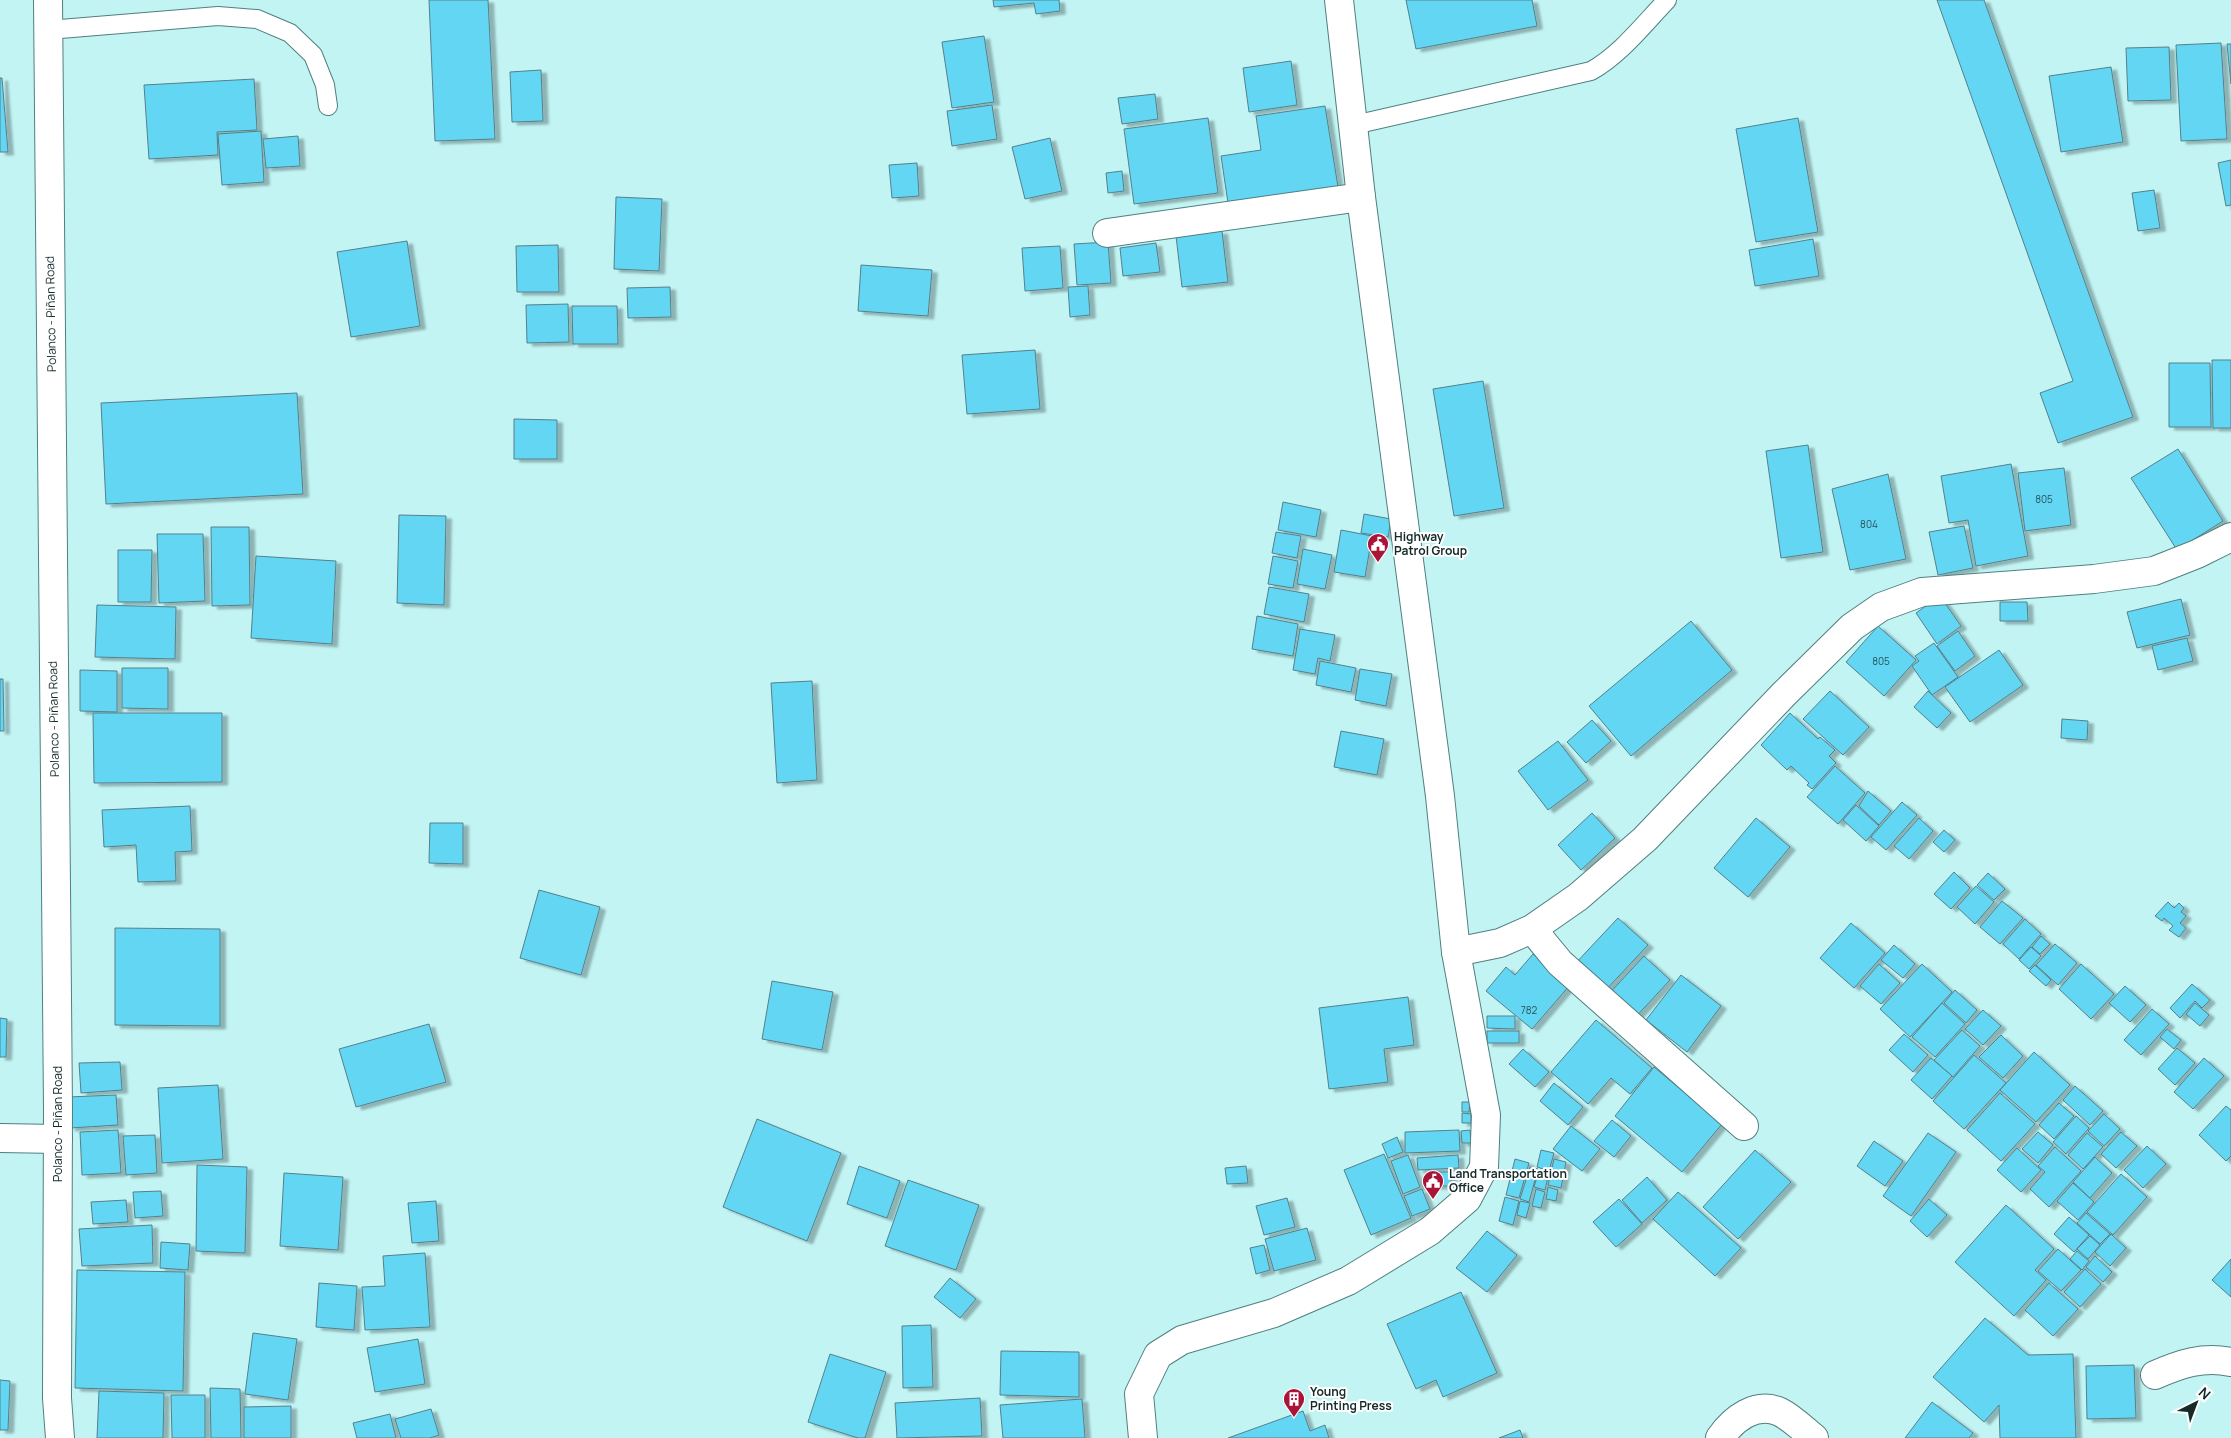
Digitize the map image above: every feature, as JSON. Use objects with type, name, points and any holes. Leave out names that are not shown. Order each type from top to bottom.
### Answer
[{"type":"street","name":"Polanco - Piñan Road","points":[[48,0],[58,1139],[57,1398],[60,1438]]},
{"type":"street","points":[[1143,1438],[1139,1394],[1158,1356],[1182,1340],[1274,1313],[1348,1281],[1430,1231],[1467,1199],[1484,1167],[1486,1115],[1456,952],[1440,796],[1361,197],[1339,0]]},
{"type":"street","points":[[1107,233],[1361,197]]},
{"type":"street","points":[[1456,952],[1500,943],[1532,929],[1578,897],[1645,839],[1791,687],[1852,628],[1881,607],[1922,592],[2094,579],[2154,572],[2231,538]]},
{"type":"street","points":[[1532,929],[1560,963],[1744,1126]]},
{"type":"street","points":[[0,1138],[58,1139]]},
{"type":"street","points":[[2155,1375],[2186,1363],[2200,1360],[2216,1359],[2231,1362]]},
{"type":"street","points":[[1720,1438],[1733,1421],[1747,1412],[1763,1408],[1780,1412],[1814,1438]]},
{"type":"lane","points":[[1354,125],[1590,70],[1606,62],[1620,50],[1667,0]]},
{"type":"lane","points":[[48,30],[218,16],[257,19],[290,33],[313,55],[325,85],[328,106]]},
{"type":"building","points":[[429,0],[488,0],[495,139],[435,141]]},
{"type":"building","points":[[993,0],[1059,0],[1060,11],[1036,14],[1034,3],[994,7]]},
{"type":"building","points":[[1406,0],[1532,0],[1537,26],[1416,49]]},
{"type":"building","points":[[1937,0],[1984,0],[2133,417],[2058,443],[2040,393],[2073,381]]},
{"type":"building","points":[[984,36],[994,102],[952,108],[942,42]]},
{"type":"building","points":[[2221,43],[2227,139],[2181,141],[2176,45]]},
{"type":"building","points":[[2227,44],[2231,44],[2231,84]]},
{"type":"building","points":[[2169,47],[2171,100],[2128,101],[2126,48]]},
{"type":"building","points":[[1291,61],[1297,105],[1249,112],[1243,68]]},
{"type":"building","points":[[2111,67],[2123,142],[2061,152],[2049,76]]},
{"type":"building","points":[[541,70],[543,121],[512,122],[510,72]]},
{"type":"building","points":[[0,78],[2,78],[8,152],[0,152]]},
{"type":"building","points":[[254,79],[257,130],[217,132],[218,155],[149,159],[144,85]]},
{"type":"building","points":[[1155,94],[1158,119],[1122,124],[1118,98]]},
{"type":"building","points":[[992,105],[997,139],[952,146],[947,111]]},
{"type":"building","points":[[1325,106],[1338,187],[1228,203],[1221,156],[1261,150],[1256,116]]},
{"type":"building","points":[[1208,118],[1218,193],[1134,204],[1124,129]]},
{"type":"building","points":[[1798,118],[1818,232],[1756,242],[1736,129]]},
{"type":"building","points":[[261,131],[264,182],[222,185],[218,134]]},
{"type":"building","points":[[298,136],[300,166],[266,168],[263,139]]},
{"type":"building","points":[[1050,138],[1062,191],[1025,199],[1012,147]]},
{"type":"building","points":[[2231,160],[2231,205],[2226,206],[2218,163]]},
{"type":"building","points":[[917,163],[919,196],[892,198],[889,165]]},
{"type":"building","points":[[1122,171],[1124,191],[1108,193],[1106,173]]},
{"type":"building","points":[[2154,190],[2160,228],[2138,231],[2132,193]]},
{"type":"building","points":[[616,197],[662,199],[659,271],[614,269]]},
{"type":"building","points":[[1222,231],[1228,282],[1182,287],[1176,236]]},
{"type":"building","points":[[1813,239],[1819,276],[1755,286],[1749,250]]},
{"type":"building","points":[[407,241],[420,326],[351,337],[337,252]]},
{"type":"building","points":[[1108,242],[1111,283],[1077,285],[1074,244]]},
{"type":"building","points":[[1156,243],[1160,272],[1123,276],[1120,248]]},
{"type":"building","points":[[558,245],[559,292],[517,292],[516,246]]},
{"type":"building","points":[[1060,246],[1063,288],[1025,291],[1022,248]]},
{"type":"building","points":[[861,265],[932,270],[928,316],[858,311]]},
{"type":"building","points":[[1088,286],[1090,315],[1070,317],[1068,287]]},
{"type":"building","points":[[670,287],[671,317],[628,318],[627,288]]},
{"type":"building","points":[[568,304],[569,342],[527,343],[526,305]]},
{"type":"building","points":[[572,306],[617,306],[618,344],[573,344]]},
{"type":"building","points":[[1035,350],[1040,409],[967,414],[962,355]]},
{"type":"building","points":[[2212,360],[2231,360],[2231,428],[2213,428]]},
{"type":"building","points":[[2169,363],[2210,363],[2211,427],[2169,427]]},
{"type":"building","points":[[1483,381],[1504,508],[1454,516],[1433,389]]},
{"type":"building","points":[[297,393],[303,494],[106,504],[101,403]]},
{"type":"building","points":[[514,419],[557,420],[557,459],[514,459]]},
{"type":"building","points":[[1808,445],[1823,552],[1781,558],[1766,451]]},
{"type":"building","points":[[2178,449],[2223,521],[2177,550],[2131,478]]},
{"type":"building","points":[[2011,464],[2028,556],[1976,566],[1968,520],[1949,523],[1941,476]]},
{"type":"building","points":[[2064,468],[2071,525],[2025,531],[2018,473]]},
{"type":"building","points":[[1888,474],[1906,559],[1850,570],[1832,489]]},
{"type":"building","points":[[1283,502],[1321,510],[1316,537],[1278,530]]},
{"type":"building","points":[[1364,514],[1391,519],[1388,537],[1361,533]]},
{"type":"building","points":[[399,515],[446,516],[444,605],[397,603]]},
{"type":"building","points":[[1964,526],[1973,568],[1938,575],[1929,532]]},
{"type":"building","points":[[211,527],[249,527],[250,605],[212,606]]},
{"type":"building","points":[[1341,530],[1372,536],[1365,577],[1334,572]]},
{"type":"building","points":[[1276,532],[1301,536],[1297,558],[1272,553]]},
{"type":"building","points":[[157,534],[203,534],[205,601],[159,603]]},
{"type":"building","points":[[1303,549],[1332,555],[1325,589],[1297,584]]},
{"type":"building","points":[[118,550],[152,550],[151,602],[118,602]]},
{"type":"building","points":[[256,556],[336,561],[332,644],[251,638]]},
{"type":"building","points":[[1273,556],[1298,561],[1293,588],[1268,584]]},
{"type":"building","points":[[1269,587],[1309,594],[1304,622],[1264,614]]},
{"type":"building","points":[[1940,596],[1961,626],[1937,644],[1916,613]]},
{"type":"building","points":[[2181,599],[2190,635],[2137,648],[2127,612]]},
{"type":"building","points":[[2000,602],[2027,602],[2028,621],[2000,621]]},
{"type":"building","points":[[97,605],[176,607],[175,659],[95,657]]},
{"type":"building","points":[[1257,616],[1298,624],[1293,656],[1252,649]]},
{"type":"building","points":[[1691,621],[1732,670],[1631,756],[1589,706]]},
{"type":"building","points":[[1878,626],[1916,660],[1884,696],[1846,662]]},
{"type":"building","points":[[1300,629],[1335,635],[1330,661],[1318,658],[1315,674],[1293,670]]},
{"type":"building","points":[[1958,631],[1975,656],[1955,671],[1937,646]]},
{"type":"building","points":[[2187,638],[2193,661],[2158,670],[2152,646]]},
{"type":"building","points":[[1934,643],[1958,677],[1932,695],[1912,666],[1919,661],[1915,656]]},
{"type":"building","points":[[1999,650],[2023,685],[1970,722],[1945,687]]},
{"type":"building","points":[[1320,661],[1356,668],[1351,692],[1316,685]]},
{"type":"building","points":[[122,668],[168,668],[168,709],[122,708]]},
{"type":"building","points":[[1360,669],[1392,674],[1386,706],[1355,700]]},
{"type":"building","points":[[80,670],[117,671],[117,712],[80,711]]},
{"type":"building","points":[[0,679],[3,679],[4,731],[0,731]]},
{"type":"building","points":[[812,681],[817,780],[777,783],[771,683]]},
{"type":"building","points":[[1830,691],[1869,727],[1843,755],[1803,719]]},
{"type":"building","points":[[1928,691],[1951,713],[1937,728],[1914,707]]},
{"type":"building","points":[[93,713],[222,713],[222,782],[94,783]]},
{"type":"building","points":[[1790,713],[1818,739],[1820,737],[1835,750],[1829,756],[1836,763],[1812,789],[1807,785],[1809,783],[1791,766],[1787,770],[1761,745]]},
{"type":"building","points":[[2062,719],[2088,721],[2087,740],[2061,738]]},
{"type":"building","points":[[1592,720],[1611,741],[1586,763],[1567,742]]},
{"type":"building","points":[[1341,731],[1384,739],[1377,775],[1334,767]]},
{"type":"building","points":[[1558,741],[1588,780],[1548,810],[1518,771]]},
{"type":"building","points":[[1835,766],[1865,793],[1838,824],[1807,797]]},
{"type":"building","points":[[1868,791],[1891,811],[1879,825],[1859,806]]},
{"type":"building","points":[[1902,802],[1917,815],[1886,850],[1871,837]]},
{"type":"building","points":[[1856,805],[1879,826],[1866,841],[1843,820]]},
{"type":"building","points":[[190,806],[192,851],[175,852],[176,881],[138,882],[136,845],[104,847],[102,810]]},
{"type":"building","points":[[1592,813],[1615,838],[1581,870],[1558,845]]},
{"type":"building","points":[[1756,818],[1790,847],[1748,897],[1714,868]]},
{"type":"building","points":[[1919,818],[1933,831],[1909,859],[1894,846]]},
{"type":"building","points":[[430,823],[463,823],[463,864],[429,863]]},
{"type":"building","points":[[1944,830],[1955,840],[1944,852],[1933,842]]},
{"type":"building","points":[[1954,872],[1970,888],[1951,909],[1934,894]]},
{"type":"building","points":[[1988,873],[2005,889],[1994,900],[1977,885]]},
{"type":"building","points":[[1976,886],[1994,902],[1975,924],[1957,907]]},
{"type":"building","points":[[539,890],[600,907],[581,975],[520,958]]},
{"type":"building","points":[[2002,901],[2023,918],[2000,944],[1980,927]]},
{"type":"building","points":[[2168,902],[2174,908],[2179,903],[2184,908],[2181,912],[2186,916],[2180,923],[2186,928],[2179,937],[2169,930],[2173,926],[2164,918],[2162,921],[2155,916]]},
{"type":"building","points":[[1618,918],[1648,945],[1602,994],[1573,966]]},
{"type":"building","points":[[2025,919],[2041,934],[2019,959],[2003,944]]},
{"type":"building","points":[[1851,923],[1885,953],[1854,988],[1820,958]]},
{"type":"building","points":[[115,928],[220,929],[220,1026],[115,1025]]},
{"type":"building","points":[[2041,936],[2050,944],[2040,954],[2032,947]]},
{"type":"building","points":[[2055,944],[2077,963],[2058,985],[2036,965]]},
{"type":"building","points":[[1894,945],[1915,964],[1903,978],[1881,960]]},
{"type":"building","points":[[2031,947],[2041,956],[2029,969],[2019,960]]},
{"type":"building","points":[[1533,954],[1570,985],[1532,1029],[1486,991],[1506,967],[1515,975]]},
{"type":"building","points":[[1644,956],[1670,980],[1632,1021],[1606,997]]},
{"type":"building","points":[[1879,964],[1900,983],[1881,1004],[1860,986]]},
{"type":"building","points":[[1922,964],[1952,992],[1910,1037],[1880,1009]]},
{"type":"building","points":[[2081,964],[2114,994],[2091,1019],[2059,989]]},
{"type":"building","points":[[2035,965],[2051,980],[2046,986],[2029,971]]},
{"type":"building","points":[[1681,975],[1721,1006],[1687,1052],[1646,1020]]},
{"type":"building","points":[[772,981],[833,992],[822,1050],[762,1039]]},
{"type":"building","points":[[2192,984],[2210,1000],[2202,1008],[2195,1001],[2180,1018],[2170,1008]]},
{"type":"building","points":[[2125,986],[2146,1005],[2130,1022],[2109,1003]]},
{"type":"building","points":[[1955,990],[1977,1010],[1966,1023],[1944,1003]]},
{"type":"building","points":[[1408,997],[1414,1045],[1384,1049],[1388,1082],[1329,1089],[1319,1008]]},
{"type":"building","points":[[1942,1003],[1965,1024],[1935,1057],[1912,1037]]},
{"type":"building","points":[[2195,1003],[2209,1015],[2200,1026],[2186,1014]]},
{"type":"building","points":[[2152,1009],[2169,1024],[2141,1055],[2124,1040]]},
{"type":"building","points":[[1983,1010],[2001,1026],[1983,1045],[1965,1029]]},
{"type":"building","points":[[1487,1016],[1515,1016],[1515,1029],[1487,1028]]},
{"type":"building","points":[[0,1018],[7,1019],[6,1057],[0,1057]]},
{"type":"building","points":[[1596,1020],[1652,1068],[1630,1094],[1611,1078],[1588,1104],[1551,1072]]},
{"type":"building","points":[[429,1024],[446,1082],[356,1107],[339,1049]]},
{"type":"building","points":[[2167,1029],[2181,1040],[2174,1049],[2160,1037]]},
{"type":"building","points":[[1962,1030],[1980,1046],[1953,1077],[1934,1060]]},
{"type":"building","points":[[1487,1031],[1519,1031],[1519,1043],[1487,1043]]},
{"type":"building","points":[[1904,1034],[1928,1055],[1913,1072],[1889,1050]]},
{"type":"building","points":[[2001,1035],[2023,1056],[2003,1078],[1979,1057]]},
{"type":"building","points":[[2177,1048],[2195,1063],[2175,1085],[2158,1069]]},
{"type":"building","points":[[1523,1049],[1549,1072],[1535,1087],[1509,1064]]},
{"type":"building","points":[[2034,1052],[2070,1085],[2036,1122],[2000,1090]]},
{"type":"building","points":[[1974,1055],[2006,1083],[1964,1129],[1933,1101]]},
{"type":"building","points":[[1931,1058],[1952,1076],[1932,1099],[1911,1080]]},
{"type":"building","points":[[2204,1058],[2224,1076],[2193,1109],[2174,1092]]},
{"type":"building","points":[[120,1062],[122,1090],[81,1093],[79,1063]]},
{"type":"building","points":[[1654,1067],[1722,1124],[1682,1172],[1615,1116]]},
{"type":"building","points":[[1554,1083],[1583,1107],[1568,1125],[1540,1101]]},
{"type":"building","points":[[218,1085],[223,1159],[162,1163],[158,1088]]},
{"type":"building","points":[[2075,1086],[2103,1111],[2090,1125],[2063,1100]]},
{"type":"building","points":[[2000,1093],[2035,1124],[2001,1161],[1967,1130]]},
{"type":"building","points":[[116,1095],[118,1125],[70,1128],[68,1097]]},
{"type":"building","points":[[1462,1102],[1470,1102],[1469,1112],[1462,1112]]},
{"type":"building","points":[[2059,1103],[2074,1116],[2054,1139],[2039,1125]]},
{"type":"building","points":[[2226,1106],[2231,1110],[2231,1156],[2226,1161],[2199,1135]]},
{"type":"building","points":[[1462,1113],[1471,1114],[1471,1123],[1462,1123]]},
{"type":"building","points":[[2104,1114],[2120,1129],[2104,1146],[2088,1131]]},
{"type":"building","points":[[2076,1116],[2089,1128],[2066,1154],[2053,1142]]},
{"type":"building","points":[[757,1119],[841,1153],[807,1241],[723,1207]]},
{"type":"building","points":[[1612,1120],[1631,1136],[1614,1157],[1594,1141]]},
{"type":"building","points":[[1571,1126],[1600,1149],[1582,1171],[1553,1149]]},
{"type":"building","points":[[118,1130],[121,1173],[82,1175],[80,1132]]},
{"type":"building","points":[[1459,1130],[1460,1151],[1405,1153],[1405,1132]]},
{"type":"building","points":[[1470,1130],[1471,1143],[1462,1143],[1461,1131]]},
{"type":"building","points":[[2038,1132],[2053,1145],[2038,1163],[2022,1149]]},
{"type":"building","points":[[2121,1132],[2137,1146],[2116,1168],[2101,1154]]},
{"type":"building","points":[[1928,1133],[1956,1152],[1911,1216],[1883,1196]]},
{"type":"building","points":[[2087,1133],[2103,1147],[2083,1169],[2068,1155]]},
{"type":"building","points":[[155,1135],[157,1173],[126,1175],[123,1136]]},
{"type":"building","points":[[1397,1137],[1403,1152],[1388,1158],[1382,1144]]},
{"type":"building","points":[[1874,1141],[1903,1161],[1885,1186],[1857,1166]]},
{"type":"building","points":[[2147,1146],[2166,1164],[2143,1188],[2124,1170]]},
{"type":"building","points":[[2055,1147],[2081,1171],[2049,1207],[2030,1189],[2045,1172],[2038,1166]]},
{"type":"building","points":[[2017,1148],[2041,1170],[2021,1192],[1997,1170]]},
{"type":"building","points":[[1541,1150],[1554,1153],[1549,1171],[1537,1167]]},
{"type":"building","points":[[1755,1150],[1791,1182],[1738,1239],[1703,1207]]},
{"type":"building","points":[[1384,1154],[1411,1218],[1371,1235],[1344,1170]]},
{"type":"building","points":[[1408,1155],[1420,1187],[1403,1194],[1391,1161]]},
{"type":"building","points":[[1458,1155],[1459,1168],[1418,1170],[1417,1158]]},
{"type":"building","points":[[2095,1157],[2112,1173],[2090,1198],[2073,1182]]},
{"type":"building","points":[[1515,1159],[1529,1163],[1519,1198],[1506,1195]]},
{"type":"building","points":[[1554,1159],[1566,1162],[1561,1188],[1548,1185]]},
{"type":"building","points":[[197,1165],[247,1167],[245,1253],[196,1251]]},
{"type":"building","points":[[859,1166],[900,1181],[887,1218],[847,1204]]},
{"type":"building","points":[[1246,1166],[1248,1183],[1227,1184],[1225,1168]]},
{"type":"building","points":[[1530,1167],[1538,1169],[1529,1202],[1520,1199]]},
{"type":"building","points":[[1539,1170],[1549,1172],[1545,1190],[1534,1187]]},
{"type":"building","points":[[1428,1172],[1451,1172],[1451,1186],[1428,1186]]},
{"type":"building","points":[[284,1173],[343,1177],[338,1250],[280,1246]]},
{"type":"building","points":[[2121,1174],[2147,1197],[2113,1235],[2087,1212]]},
{"type":"building","points":[[1647,1177],[1667,1200],[1642,1223],[1622,1200]]},
{"type":"building","points":[[908,1180],[979,1205],[956,1270],[885,1246]]},
{"type":"building","points":[[2073,1183],[2094,1202],[2078,1220],[2057,1201]]},
{"type":"building","points":[[1548,1187],[1558,1190],[1556,1201],[1546,1199]]},
{"type":"building","points":[[1422,1189],[1430,1209],[1412,1216],[1404,1196]]},
{"type":"building","points":[[1536,1189],[1545,1192],[1541,1208],[1532,1206]]},
{"type":"building","points":[[161,1191],[163,1216],[135,1218],[133,1192]]},
{"type":"building","points":[[1678,1192],[1741,1248],[1715,1276],[1653,1219]]},
{"type":"building","points":[[1505,1197],[1519,1201],[1513,1225],[1499,1221]]},
{"type":"building","points":[[1287,1198],[1295,1227],[1264,1235],[1256,1206]]},
{"type":"building","points":[[1619,1199],[1642,1224],[1616,1247],[1593,1222]]},
{"type":"building","points":[[1929,1199],[1947,1215],[1927,1237],[1910,1221]]},
{"type":"building","points":[[126,1200],[128,1222],[93,1224],[91,1202]]},
{"type":"building","points":[[436,1201],[439,1241],[412,1243],[408,1203]]},
{"type":"building","points":[[1520,1201],[1530,1203],[1526,1218],[1517,1215]]},
{"type":"building","points":[[2006,1205],[2054,1249],[2035,1270],[2046,1280],[2014,1316],[1955,1262]]},
{"type":"building","points":[[2086,1213],[2110,1234],[2100,1244],[2077,1223]]},
{"type":"building","points":[[2069,1217],[2089,1235],[2074,1252],[2054,1234]]},
{"type":"building","points":[[152,1225],[153,1263],[82,1266],[79,1229]]},
{"type":"building","points":[[1307,1228],[1316,1260],[1274,1271],[1265,1239]]},
{"type":"building","points":[[1487,1231],[1517,1255],[1487,1292],[1456,1268]]},
{"type":"building","points":[[2111,1234],[2126,1248],[2110,1266],[2095,1252]]},
{"type":"building","points":[[2090,1236],[2100,1245],[2088,1259],[2077,1249]]},
{"type":"building","points":[[161,1242],[190,1244],[188,1270],[160,1268]]},
{"type":"building","points":[[1264,1245],[1270,1270],[1256,1274],[1250,1248]]},
{"type":"building","points":[[2058,1249],[2081,1270],[2061,1291],[2038,1271]]},
{"type":"building","points":[[2077,1251],[2089,1261],[2082,1270],[2070,1259]]},
{"type":"building","points":[[425,1253],[430,1327],[365,1330],[362,1287],[385,1286],[383,1256]]},
{"type":"building","points":[[2095,1256],[2112,1272],[2103,1282],[2086,1267]]},
{"type":"building","points":[[2231,1259],[2231,1297],[2212,1280]]},
{"type":"building","points":[[2085,1269],[2101,1284],[2080,1307],[2064,1292]]},
{"type":"building","points":[[77,1270],[185,1272],[183,1391],[75,1388]]},
{"type":"building","points":[[950,1278],[976,1299],[960,1318],[934,1297]]},
{"type":"building","points":[[319,1283],[357,1286],[354,1330],[316,1327]]},
{"type":"building","points":[[2049,1283],[2078,1309],[2053,1336],[2025,1310]]},
{"type":"building","points":[[1461,1292],[1497,1373],[1443,1397],[1436,1380],[1416,1389],[1387,1324]]},
{"type":"building","points":[[1985,1318],[2028,1355],[2073,1354],[2076,1438],[2000,1438],[1999,1405],[1984,1422],[1933,1377]]},
{"type":"building","points":[[931,1325],[933,1387],[903,1388],[902,1326]]},
{"type":"building","points":[[253,1333],[297,1339],[288,1400],[245,1394]]},
{"type":"building","points":[[418,1339],[425,1384],[375,1392],[367,1348]]},
{"type":"building","points":[[1001,1351],[1079,1352],[1079,1397],[1000,1395]]},
{"type":"building","points":[[830,1354],[886,1372],[865,1438],[858,1438],[808,1422]]},
{"type":"building","points":[[2134,1365],[2136,1418],[2087,1419],[2086,1366]]},
{"type":"building","points":[[0,1380],[10,1381],[8,1430],[0,1430]]},
{"type":"building","points":[[210,1388],[240,1389],[241,1438],[211,1438]]},
{"type":"building","points":[[99,1391],[164,1393],[163,1438],[97,1438]]},
{"type":"building","points":[[171,1395],[205,1395],[205,1438],[172,1438]]},
{"type":"building","points":[[980,1398],[982,1436],[897,1438],[895,1403]]},
{"type":"building","points":[[1082,1399],[1085,1438],[1003,1438],[1000,1405]]},
{"type":"building","points":[[1932,1402],[1973,1433],[1969,1438],[1905,1438]]},
{"type":"building","points":[[291,1406],[291,1438],[244,1438],[244,1407]]},
{"type":"building","points":[[431,1409],[439,1435],[430,1438],[401,1438],[395,1419]]},
{"type":"building","name":"Young Printing Press","points":[[1303,1411],[1310,1431],[1325,1425],[1329,1438],[1228,1438]]},
{"type":"building","points":[[390,1414],[396,1438],[357,1438],[353,1423]]},
{"type":"building","points":[[1520,1430],[1523,1438],[1499,1438]]},
{"type":"place","name":"Highway Patrol Group","points":[[1378,563]]},
{"type":"place","name":"Land Transportation Office","points":[[1433,1200]]},
{"type":"place","name":"Young Printing Press","points":[[1294,1418]]}]
